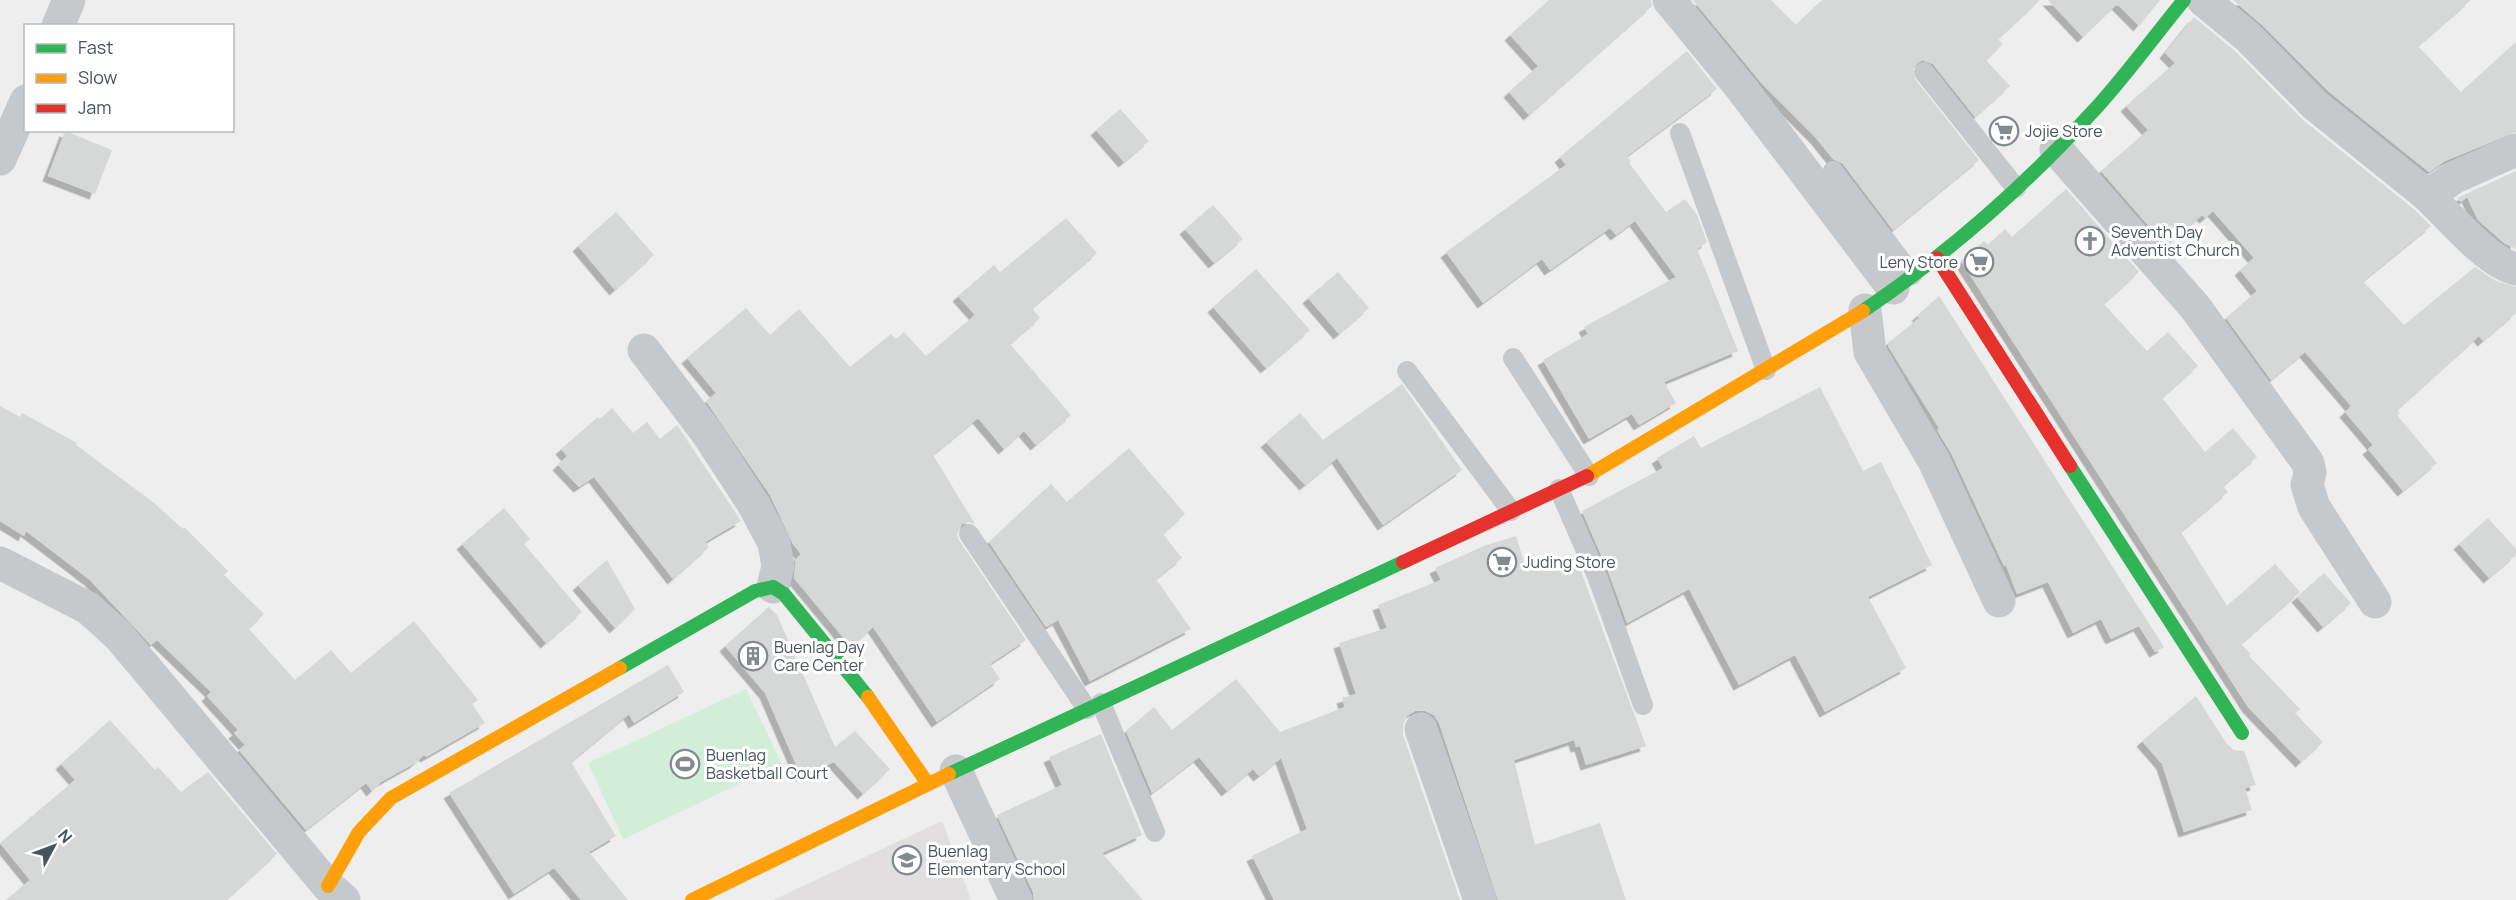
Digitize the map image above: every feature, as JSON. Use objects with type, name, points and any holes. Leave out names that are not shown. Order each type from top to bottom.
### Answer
[{"type":"street","points":[[59,24],[69,0]]},
{"type":"street","points":[[1669,0],[1902,281]]},
{"type":"street","points":[[692,900],[942,777],[1589,476],[1766,370],[1865,309],[1937,258],[2016,188],[2098,106],[2184,0]]},
{"type":"street","points":[[2203,0],[2256,45],[2315,105],[2428,196],[2481,248],[2510,268],[2516,269]]},
{"type":"street","points":[[3,145],[24,105]]},
{"type":"street","points":[[2056,149],[2195,308],[2308,463],[2310,473],[2307,485],[2314,507],[2375,602]]},
{"type":"street","points":[[2428,196],[2453,178],[2516,150]]},
{"type":"street","points":[[1937,258],[2242,732]]},
{"type":"street","points":[[1865,309],[1870,352],[1934,461],[1999,601]]},
{"type":"street","points":[[644,350],[706,433],[754,505],[774,543],[777,566],[772,587]]},
{"type":"street","points":[[0,563],[88,608],[119,636],[336,893],[359,832],[391,798],[755,591],[772,587],[784,594],[878,709],[942,777],[1016,900]]},
{"type":"street","points":[[1421,729],[1480,900]]},
{"type":"lane","points":[[1924,72],[2016,188]]},
{"type":"lane","points":[[1680,133],[1766,370]]},
{"type":"lane","points":[[1833,171],[1902,281]]},
{"type":"lane","points":[[1513,358],[1589,476]]},
{"type":"lane","points":[[1407,371],[1511,511]]},
{"type":"lane","points":[[1559,489],[1597,576],[1643,705]]},
{"type":"lane","points":[[969,534],[1094,706],[1155,832]]},
{"type":"shaded area","name":"Buenlag Elementary School","points":[[942,821],[971,900],[773,900]]},
{"type":"green space","name":"Buenlag Basketball Court","points":[[746,689],[782,764],[623,839],[588,763]]},
{"type":"building","points":[[1549,0],[1651,0],[1652,6],[1529,115],[1509,92],[1538,66],[1510,35]]},
{"type":"building","points":[[1693,0],[1771,0],[1796,25],[1822,0],[2040,0],[1998,39],[2003,44],[1986,60],[2010,86],[1975,117],[1933,64],[1922,60],[1913,67],[1915,79],[1979,160],[1893,230],[1843,164],[1833,159],[1816,138],[1764,86]]},
{"type":"building","points":[[2048,0],[2160,0],[2139,26],[2117,4],[2083,37]]},
{"type":"building","points":[[2233,0],[2471,0],[2418,46],[2461,92],[2516,42],[2516,132],[2445,161],[2429,172],[2328,91],[2261,24]]},
{"type":"building","points":[[2194,17],[2235,51],[2303,120],[2415,210],[2431,226],[2363,281],[2404,325],[2475,267],[2496,281],[2516,287],[2516,313],[2483,341],[2479,336],[2397,410],[2400,413],[2397,415],[2437,463],[2403,491],[2368,449],[2373,445],[2345,412],[2351,406],[2305,352],[2271,380],[2226,318],[2257,291],[2240,270],[2254,258],[2213,211],[2205,218],[2202,215],[2166,246],[2101,171],[2148,130],[2126,106],[2175,63],[2165,53]]},
{"type":"building","points":[[1687,51],[1717,89],[1627,156],[1631,162],[1629,163],[1666,212],[1685,199],[1697,215],[1707,242],[1697,249],[1738,351],[1664,382],[1676,403],[1639,425],[1632,414],[1589,439],[1543,360],[1588,334],[1584,327],[1676,277],[1635,221],[1616,235],[1610,228],[1550,270],[1542,259],[1483,303],[1446,252],[1566,165],[1560,157]]},
{"type":"building","points":[[1120,109],[1149,141],[1124,162],[1096,130]]},
{"type":"building","points":[[65,132],[112,150],[95,194],[48,176]]},
{"type":"building","points":[[2516,171],[2516,249],[2504,243],[2478,220],[2467,197],[2461,202],[2457,198]]},
{"type":"building","points":[[2066,189],[2139,272],[2104,304],[2147,351],[2168,332],[2198,366],[2162,398],[2205,452],[2233,428],[2257,457],[2223,486],[2228,492],[2181,532],[2227,606],[2275,564],[2300,592],[2241,644],[2251,654],[2249,656],[2300,709],[2295,713],[2323,742],[2301,762],[2248,707],[1961,261],[1984,241],[1988,245],[2005,229],[2012,237]]},
{"type":"building","points":[[1213,205],[1243,239],[1214,263],[1185,229]]},
{"type":"building","points":[[616,212],[654,255],[615,290],[578,246]]},
{"type":"building","points":[[1066,218],[1097,253],[1032,308],[1040,318],[1010,344],[1071,415],[1036,445],[1024,431],[1004,449],[978,418],[933,455],[975,524],[969,522],[962,524],[957,534],[959,540],[1026,640],[990,664],[1000,679],[937,722],[873,627],[851,647],[794,578],[796,559],[801,554],[793,544],[770,495],[706,401],[716,393],[687,358],[746,308],[770,335],[799,309],[850,367],[891,334],[896,339],[904,332],[926,356],[975,315],[958,296],[994,265],[1000,272]]},
{"type":"building","points":[[1256,269],[1310,330],[1266,368],[1213,307]]},
{"type":"building","points":[[1338,272],[1369,308],[1339,334],[1308,298]]},
{"type":"building","points":[[1939,296],[2164,647],[2155,652],[2139,626],[2111,639],[2101,619],[2073,633],[2048,582],[2017,594],[2006,565],[2004,566],[1951,453],[1937,430],[1939,428],[1888,346],[1888,343],[1919,318],[1917,316]]},
{"type":"building","points":[[1402,384],[1462,470],[1383,525],[1337,458],[1305,485],[1266,442],[1300,413],[1325,442],[1324,439]]},
{"type":"building","points":[[1820,387],[1863,471],[1881,462],[1932,565],[1868,597],[1906,668],[1825,712],[1795,655],[1739,685],[1689,589],[1627,623],[1582,511],[1663,468],[1657,458],[1694,436],[1701,448]]},
{"type":"building","points":[[0,406],[20,417],[22,413],[77,443],[76,445],[153,502],[183,529],[184,527],[228,571],[224,575],[264,614],[249,629],[295,680],[331,650],[351,673],[414,621],[478,700],[472,704],[485,723],[426,757],[424,755],[415,763],[381,782],[372,791],[366,783],[306,830],[239,750],[245,745],[234,733],[238,730],[207,696],[211,692],[157,640],[151,645],[90,580],[26,531],[24,536],[0,521]]},
{"type":"building","points":[[612,408],[633,433],[647,422],[660,439],[677,425],[741,521],[705,542],[709,547],[673,579],[594,477],[579,487],[558,465],[567,456],[561,449]]},
{"type":"building","points":[[1129,448],[1185,514],[1163,534],[1182,558],[1156,579],[1191,629],[1090,681],[1058,620],[1046,627],[989,542],[1051,484],[1067,502]]},
{"type":"building","points":[[504,508],[530,539],[524,544],[582,612],[546,643],[462,544]]},
{"type":"building","points":[[2488,518],[2516,549],[2516,555],[2489,578],[2459,544]]},
{"type":"building","points":[[1516,536],[1527,572],[1575,555],[1646,746],[1586,765],[1580,746],[1576,747],[1574,740],[1514,760],[1535,845],[1600,823],[1626,900],[1498,900],[1439,723],[1434,715],[1425,711],[1415,711],[1407,716],[1403,725],[1403,735],[1460,900],[1274,900],[1252,856],[1307,829],[1281,758],[1259,776],[1253,769],[1227,791],[1199,757],[1152,793],[1126,731],[1154,707],[1172,730],[1236,679],[1280,732],[1345,707],[1342,698],[1356,694],[1339,643],[1387,628],[1378,605],[1441,580],[1435,568],[1484,546]]},
{"type":"building","points":[[607,560],[635,609],[615,628],[578,585]]},
{"type":"building","points":[[2324,573],[2351,603],[2323,627],[2297,597]]},
{"type":"building","points":[[769,607],[777,615],[835,747],[855,731],[890,769],[863,794],[834,762],[801,776],[765,693],[725,646]]},
{"type":"building","points":[[668,665],[684,692],[634,723],[629,714],[571,762],[616,836],[589,852],[628,900],[581,900],[554,868],[514,894],[449,793]]},
{"type":"building","points":[[2196,696],[2227,744],[2234,750],[2244,751],[2256,785],[2245,788],[2252,810],[2184,832],[2162,764],[2142,741]]},
{"type":"building","points":[[110,720],[155,770],[158,767],[181,792],[208,772],[277,854],[226,900],[6,900],[30,880],[0,843],[75,780],[61,764]]},
{"type":"building","points":[[1101,734],[1142,835],[1102,853],[1143,900],[1034,900],[1033,892],[997,815],[1062,785],[1049,757]]},
{"type":"traffic: fast","points":[[1863,311],[1957,241],[2043,163],[2108,94],[2184,0]]},
{"type":"traffic: fast","points":[[2070,466],[2242,733]]},
{"type":"traffic: fast","points":[[949,774],[1403,562]]},
{"type":"traffic: fast","points":[[620,668],[755,591],[773,587],[784,594],[868,697]]},
{"type":"traffic: slow","points":[[1587,476],[1863,311]]},
{"type":"traffic: slow","points":[[328,886],[359,832],[391,798],[620,668]]},
{"type":"traffic: slow","points":[[868,697],[928,784]]},
{"type":"traffic: slow","points":[[692,900],[949,774]]},
{"type":"traffic: jam","points":[[1937,258],[2070,466]]},
{"type":"traffic: jam","points":[[1403,562],[1587,476]]},
{"type":"place","name":"Jojie Store","points":[[2004,131]]},
{"type":"place","name":"Seventh Day Adventist Church","points":[[2090,241]]},
{"type":"place","name":"Leny Store","points":[[1979,262]]},
{"type":"place","name":"Juding Store","points":[[1502,562]]},
{"type":"place","name":"Buenlag Day Care Center","points":[[753,656]]},
{"type":"place","name":"Buenlag Basketball Court","points":[[685,764]]},
{"type":"place","name":"Buenlag Elementary School","points":[[907,860]]}]
